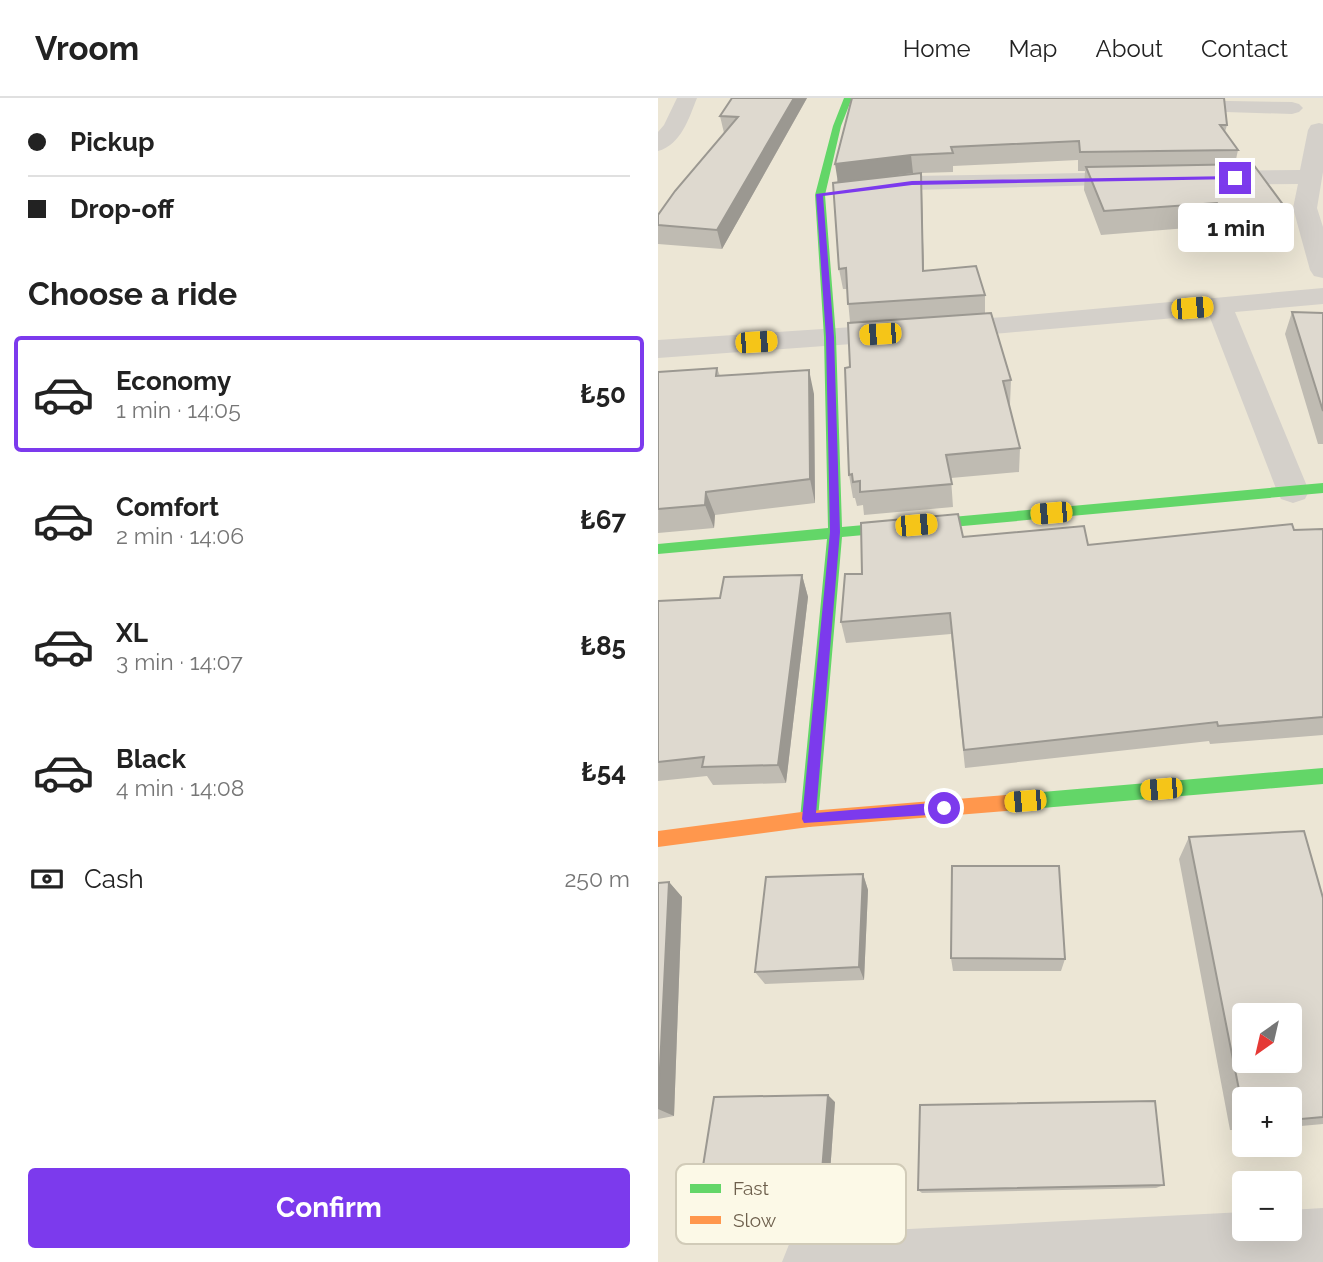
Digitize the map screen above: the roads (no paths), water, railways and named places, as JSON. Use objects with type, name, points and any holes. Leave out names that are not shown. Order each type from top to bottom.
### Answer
[{"type":"street","points":[[665,99],[672,98]]},
{"type":"street","points":[[658,144],[674,128],[687,98]]},
{"type":"street","points":[[809,819],[835,532],[830,337],[820,194],[846,101],[872,105]]},
{"type":"street","points":[[1154,105],[1285,103],[1321,130],[1305,208],[1323,270]]},
{"type":"street","points":[[1191,178],[1311,177]]},
{"type":"street","points":[[820,194],[912,183],[1164,178]]},
{"type":"street","points":[[658,349],[1005,325],[1323,296]]},
{"type":"street","points":[[1219,306],[1293,491]]},
{"type":"street","points":[[658,549],[1323,488]]},
{"type":"street","points":[[658,839],[809,819],[1323,776]]},
{"type":"street","points":[[810,1262],[1323,1236]]}]
